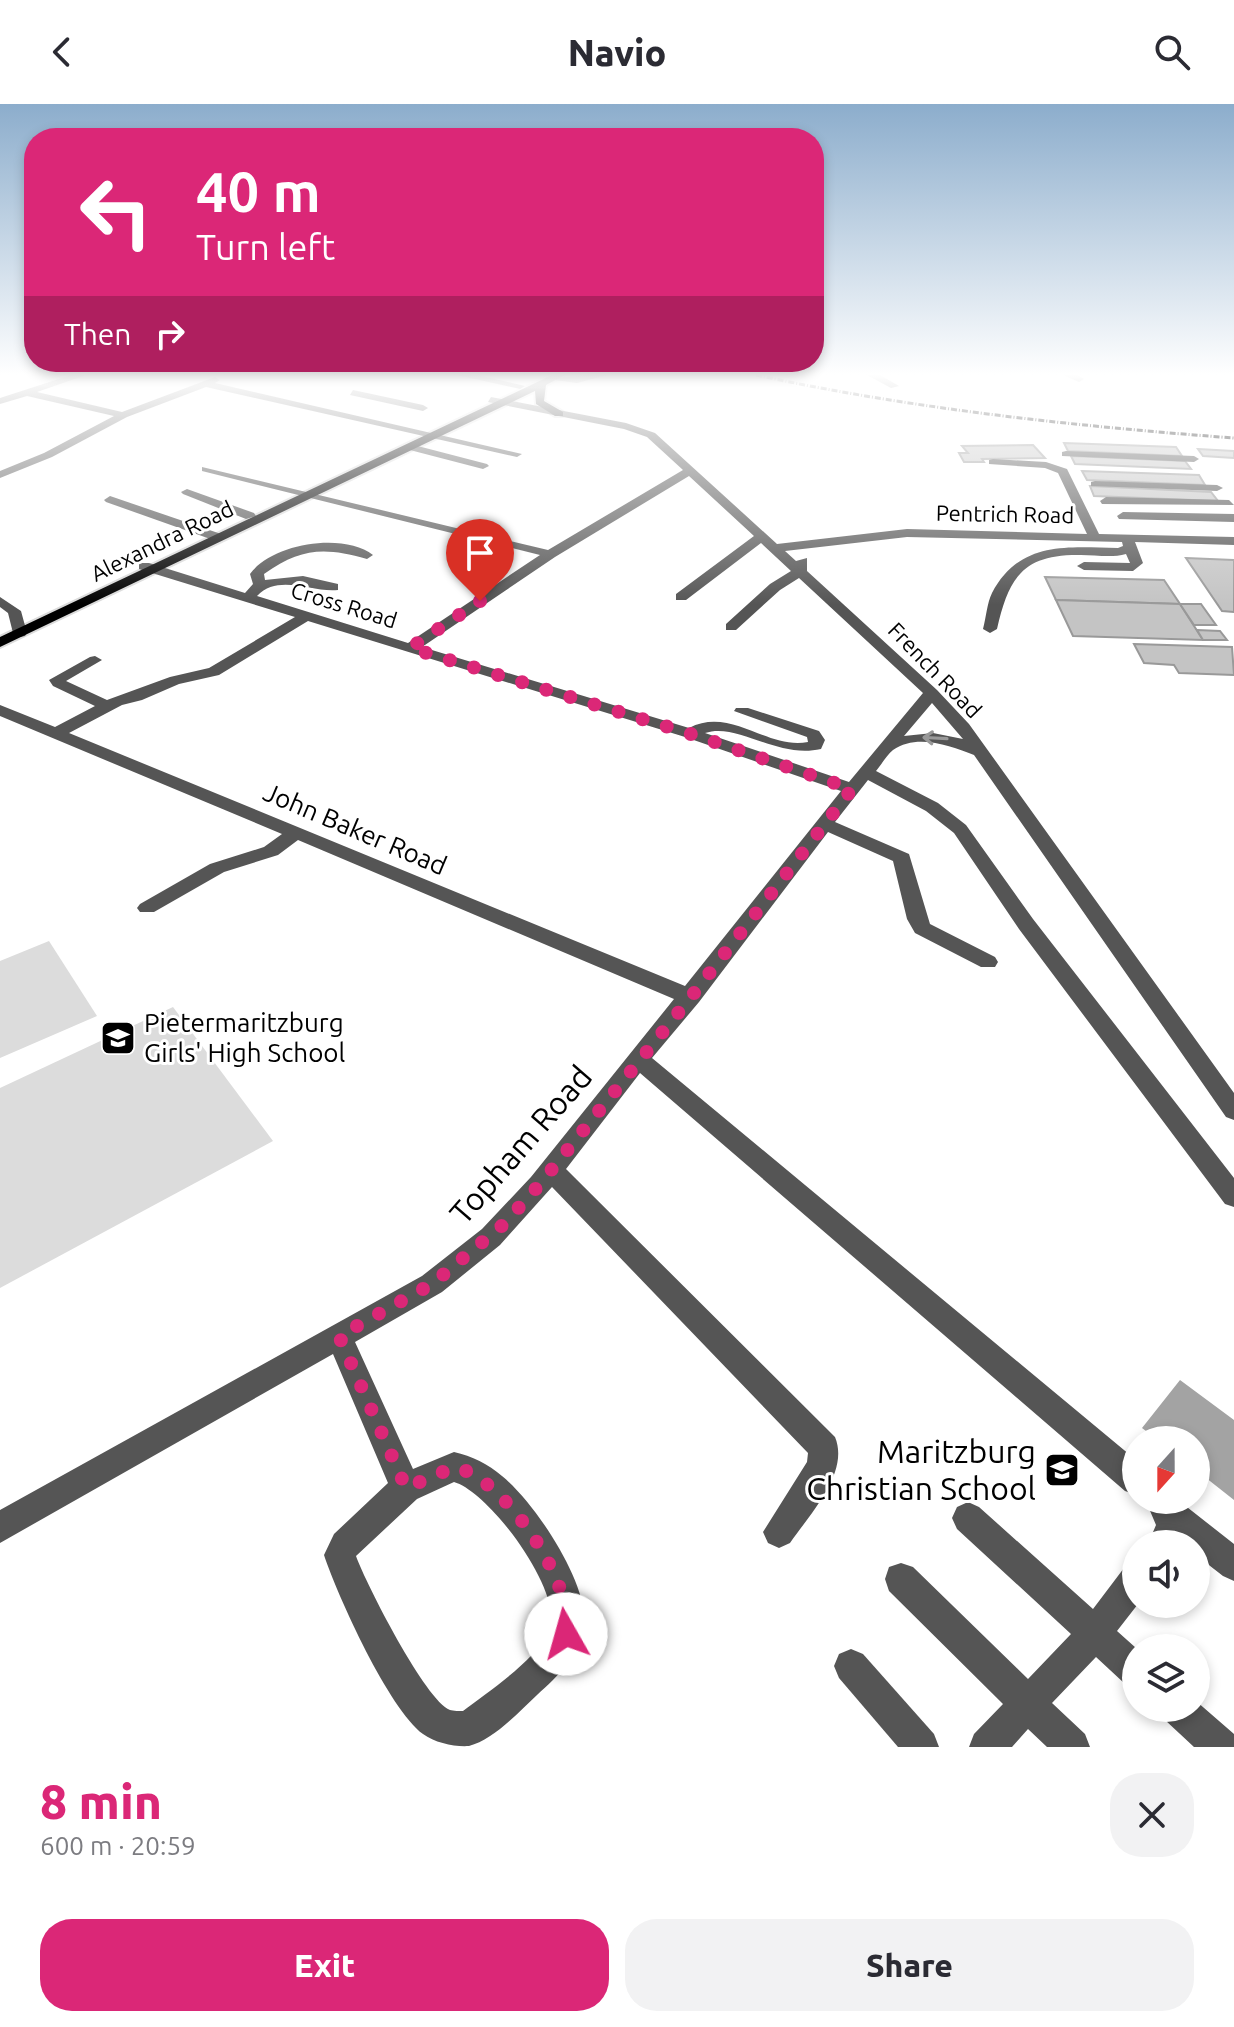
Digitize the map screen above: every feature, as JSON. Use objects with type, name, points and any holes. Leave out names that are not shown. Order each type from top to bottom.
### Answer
[{"type":"main road","name":"Alexandra Road","points":[[0,643],[19,630],[394,452]]},
{"type":"main road","name":"Alexandra Road","points":[[215,536],[250,516],[400,452]]},
{"type":"main road","name":"Alexandra Road","points":[[0,635],[19,630]]},
{"type":"street","points":[[0,475],[54,452]]},
{"type":"street","points":[[428,452],[483,466]]},
{"type":"street","points":[[507,452],[517,454]]},
{"type":"street","name":"French Road","points":[[667,452],[776,548],[932,693],[963,727],[1234,1111]]},
{"type":"street","points":[[1189,452],[1232,507]]},
{"type":"street","points":[[1066,454],[1194,459]]},
{"type":"street","points":[[993,462],[1046,465],[1063,471],[1094,536]]},
{"type":"street","points":[[1094,468],[1204,472]]},
{"type":"street","points":[[206,469],[550,554]]},
{"type":"street","points":[[410,648],[550,554],[689,471]]},
{"type":"street","points":[[1095,484],[1217,488]]},
{"type":"street","points":[[187,492],[250,516]]},
{"type":"street","points":[[110,500],[215,536]]},
{"type":"street","points":[[1106,501],[1232,507]]},
{"type":"street","points":[[1123,516],[1234,518]]},
{"type":"street","points":[[746,523],[793,537],[838,539]]},
{"type":"street","name":"Pentrich Road","points":[[776,548],[907,533],[1094,536],[1128,543],[1234,541]]},
{"type":"street","points":[[681,597],[762,536]]},
{"type":"street","points":[[731,627],[775,587],[800,571],[801,562],[809,552],[838,539]]},
{"type":"street","points":[[990,629],[998,594],[1026,563],[1047,552],[1109,553],[1128,543]]},
{"type":"street","points":[[260,585],[257,574],[260,570],[311,547],[338,545],[367,555]]},
{"type":"street","name":"Cross Road","points":[[149,567],[691,734],[859,780],[932,807],[960,829],[1036,936],[1234,1197]]},
{"type":"street","points":[[246,599],[260,585],[303,580],[333,587]]},
{"type":"street","points":[[0,601],[14,611],[19,630]]},
{"type":"street","points":[[56,733],[107,706],[175,680],[214,672],[306,616]]},
{"type":"street","points":[[95,660],[57,680],[107,706]]},
{"type":"street","name":"Topham Road","points":[[0,1527],[432,1284],[491,1237],[552,1170],[859,780],[932,693]]},
{"type":"street","name":"John Baker Road","points":[[0,710],[691,997]]},
{"type":"street","points":[[691,734],[698,728],[708,726],[743,731],[799,747],[809,748],[817,740],[813,734],[742,711]]},
{"type":"street","points":[[887,747],[911,739],[932,737],[958,741],[981,753]]},
{"type":"street","points":[[825,824],[902,858],[922,928],[988,962]]},
{"type":"street","points":[[147,908],[225,865],[263,855],[296,833]]},
{"type":"street","points":[[640,1060],[1122,1468]]},
{"type":"street","points":[[552,1170],[824,1448],[822,1467],[779,1532]]},
{"type":"street","points":[[339,1336],[406,1488]]},
{"type":"street","points":[[454,1467],[481,1478],[506,1501],[530,1533],[550,1567],[568,1610],[566,1634],[534,1675],[469,1728],[456,1729],[438,1723],[405,1685],[342,1564],[340,1555],[345,1545],[406,1488],[454,1467]]},
{"type":"street","points":[[1174,1514],[1234,1565]]},
{"type":"street","points":[[968,1518],[1122,1659]]},
{"type":"street","points":[[901,1579],[1072,1747]]},
{"type":"street","points":[[987,1747],[1094,1634],[1122,1598]]},
{"type":"street","points":[[851,1666],[921,1747]]},
{"type":"street","points":[[1193,1722],[1221,1747]]},
{"type":"shaded area","points":[[49,941],[97,1016],[0,1058],[0,961]]},
{"type":"shaded area","points":[[173,1007],[273,1141],[0,1288],[0,1088]]},
{"type":"shaded area","points":[[1180,1380],[1234,1420],[1234,1500],[1210,1481],[1210,1426],[1144,1426]]},
{"type":"building","points":[[1039,452],[1045,458],[964,462],[959,453]]},
{"type":"building","points":[[1083,452],[1179,452],[1182,456]]},
{"type":"building","points":[[1200,452],[1234,452],[1234,458],[1203,456]]},
{"type":"building","points":[[1071,456],[1185,461],[1191,469],[1075,464]]},
{"type":"building","points":[[1082,471],[1199,475],[1205,485],[1087,480]]},
{"type":"building","points":[[1090,486],[1211,492],[1218,501],[1094,496]]},
{"type":"building","points":[[1186,558],[1234,560],[1234,612],[1222,611]]},
{"type":"building","points":[[1045,577],[1164,580],[1180,604],[1056,600]]},
{"type":"building","points":[[1056,600],[1180,604],[1203,640],[1073,636]]},
{"type":"building","points":[[1180,604],[1201,604],[1216,625],[1194,625]]},
{"type":"building","points":[[1197,630],[1220,631],[1227,640],[1203,640]]},
{"type":"building","points":[[1134,644],[1232,647],[1234,675],[1179,673],[1174,665],[1144,663]]},
{"type":"place","name":"Pietermaritzburg Girls' High School","points":[[118,1038]]},
{"type":"place","name":"Maritzburg Christian School","points":[[1062,1470]]},
{"type":"route","points":[[480,601],[410,648],[691,734],[852,789],[691,997],[504,1224],[432,1284],[339,1336],[406,1488],[454,1467],[481,1478],[506,1501],[550,1567],[568,1610],[566,1634]]}]
